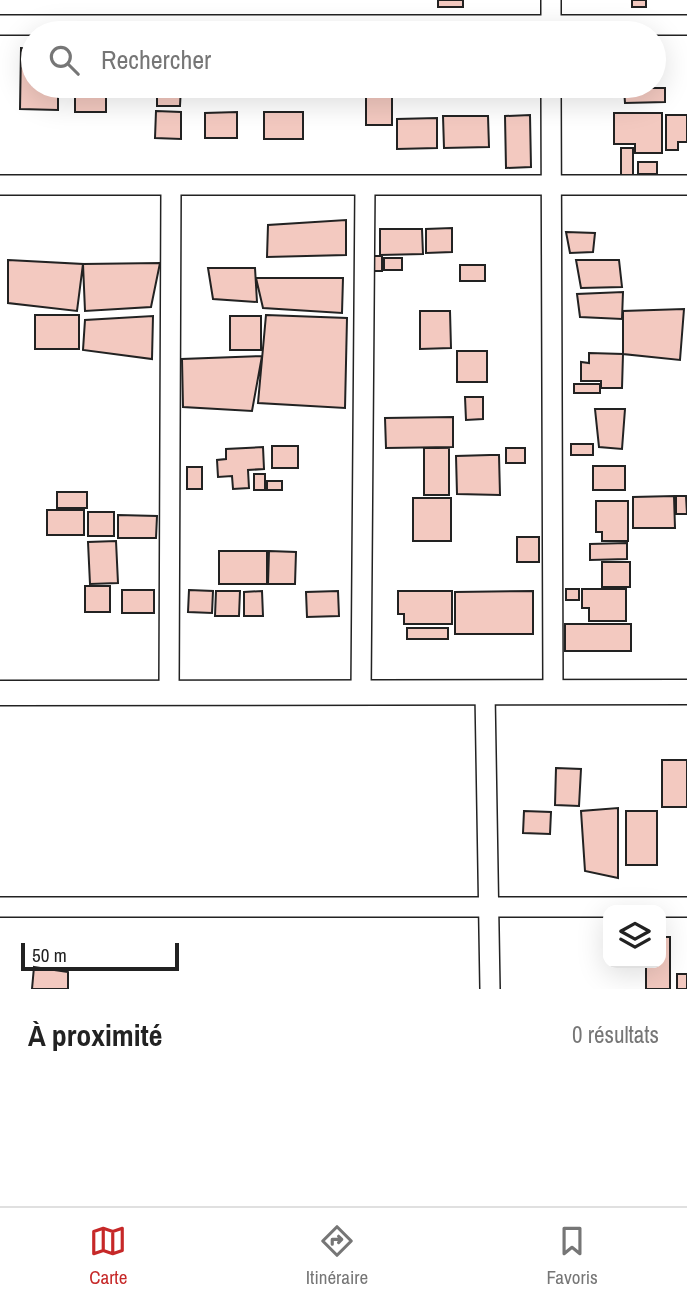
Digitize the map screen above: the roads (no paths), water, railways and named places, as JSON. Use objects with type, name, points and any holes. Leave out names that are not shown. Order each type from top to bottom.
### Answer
[{"type":"street","points":[[551,0],[551,21]]},
{"type":"street","points":[[0,25],[21,25]]},
{"type":"street","points":[[666,26],[687,25]]},
{"type":"street","points":[[551,98],[553,692]]},
{"type":"street","points":[[0,185],[687,185]]},
{"type":"street","points":[[169,692],[171,185]]},
{"type":"street","points":[[361,692],[365,185]]},
{"type":"street","points":[[0,693],[687,692]]},
{"type":"street","points":[[485,693],[490,989]]},
{"type":"street","points":[[0,907],[687,907]]}]
